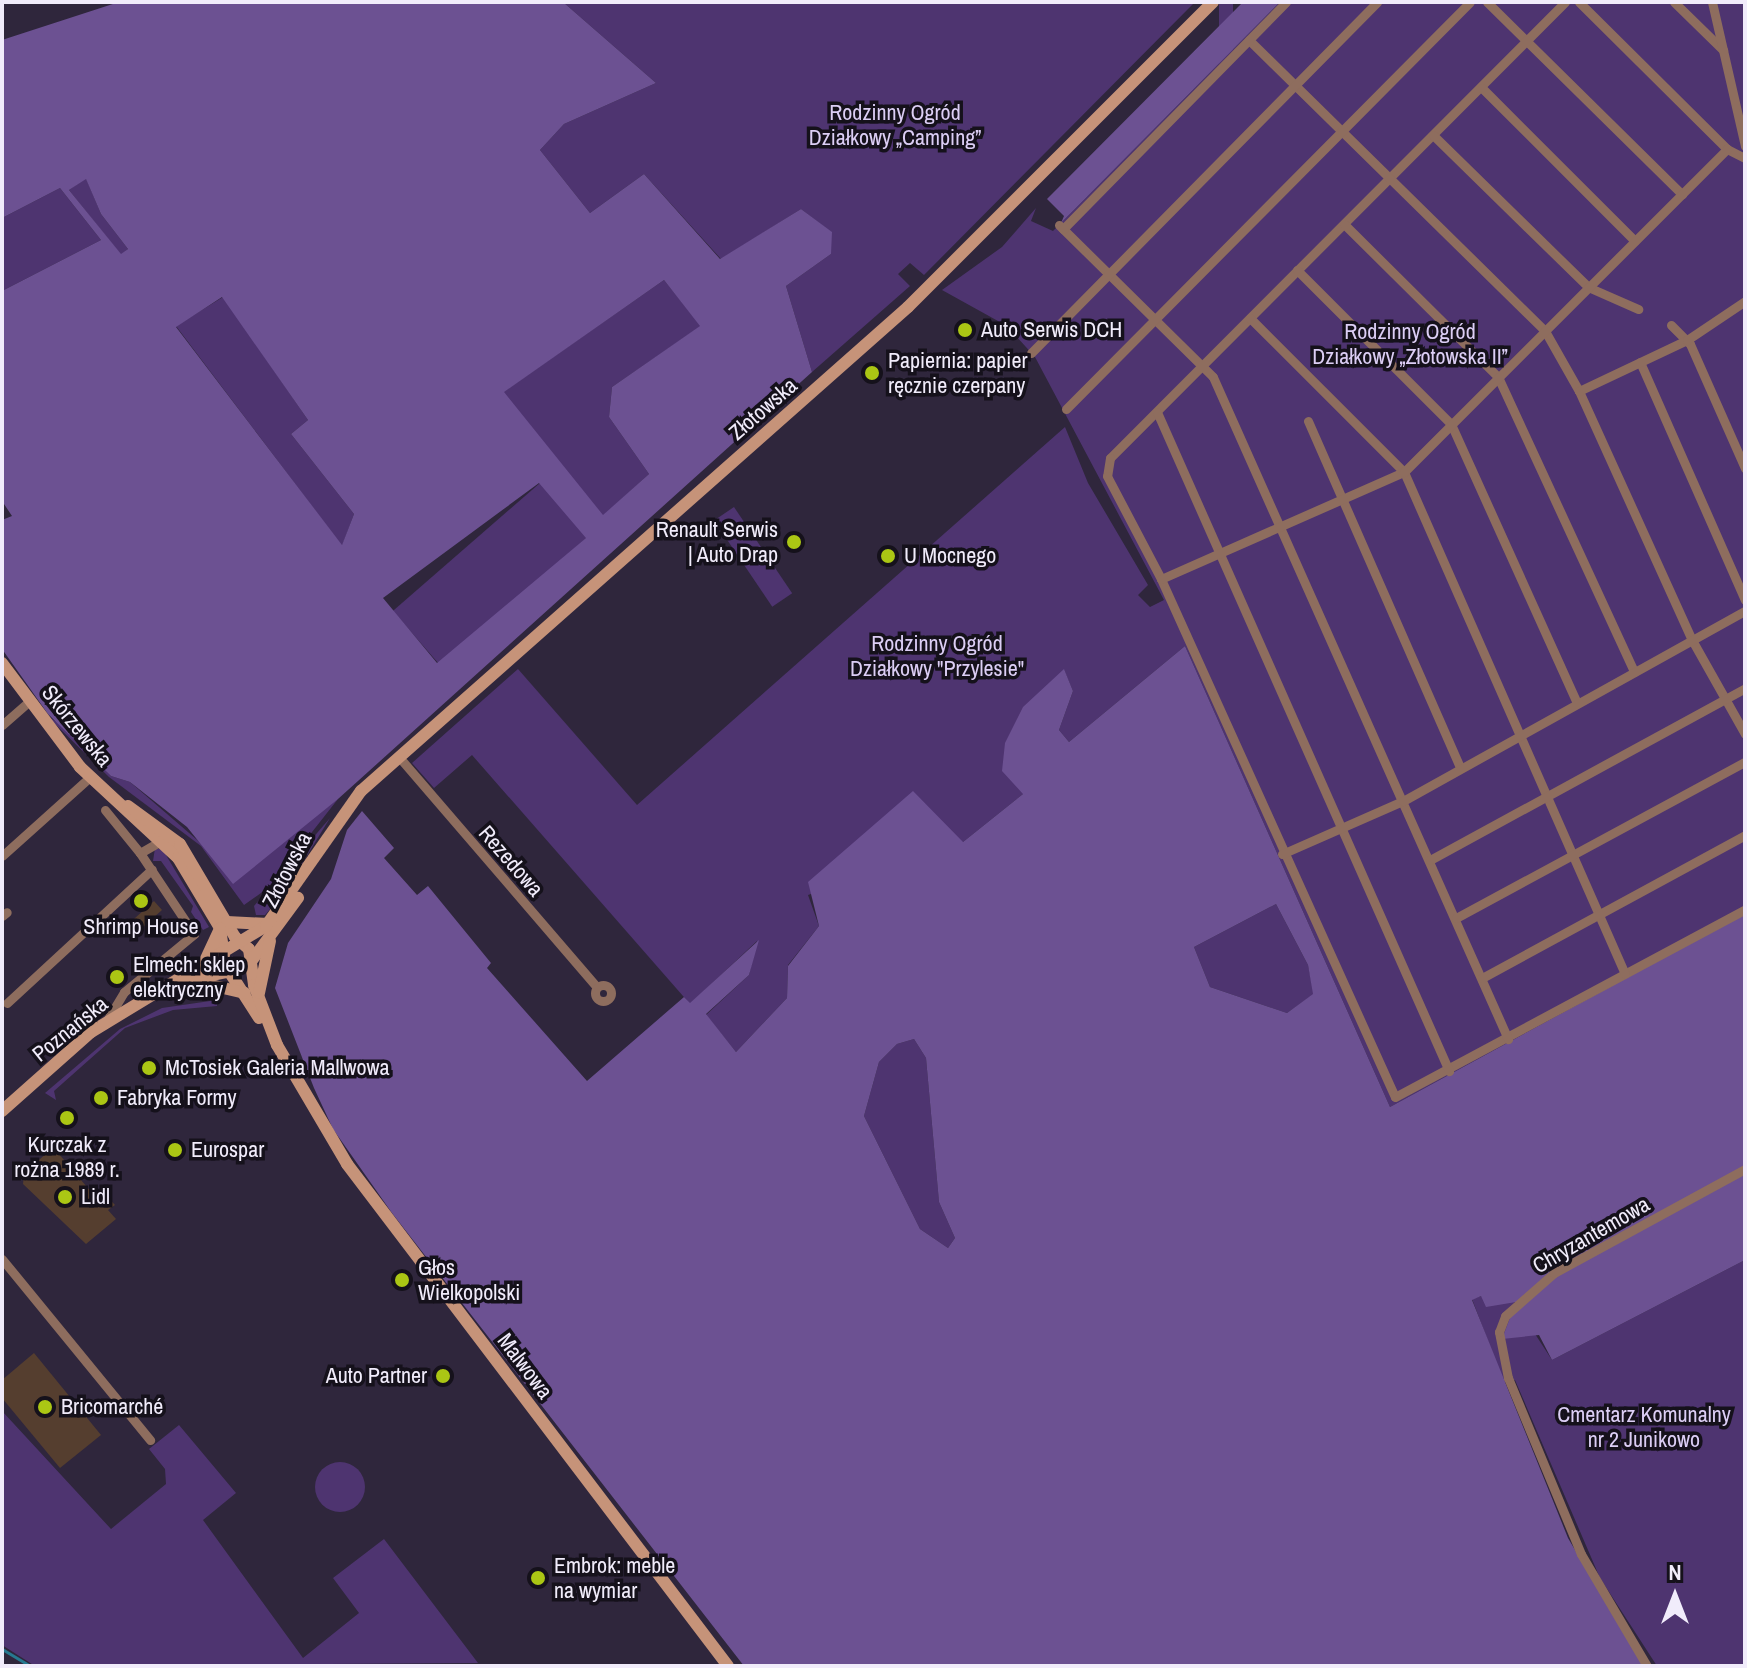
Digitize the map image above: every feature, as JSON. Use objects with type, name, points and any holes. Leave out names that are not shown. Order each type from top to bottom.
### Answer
[{"type":"street","name":"Złotowska","points":[[213,959],[270,929],[289,915],[328,833],[352,799],[908,307],[1213,2]]},
{"type":"street","points":[[1286,2],[1061,227],[1213,377],[1508,1039]]},
{"type":"street","points":[[1031,353],[1106,272],[1377,2]]},
{"type":"street","points":[[1066,409],[1470,2]]},
{"type":"street","points":[[1487,2],[1682,194]]},
{"type":"street","points":[[1565,2],[1201,367],[1106,468],[1161,579],[1388,1093],[1401,1097],[1745,909]]},
{"type":"street","points":[[1579,2],[1727,149],[1745,158]]},
{"type":"street","points":[[1674,2],[1723,51]]},
{"type":"street","points":[[1712,2],[1745,146]]},
{"type":"street","points":[[1249,40],[1545,331],[1579,391],[1692,640],[1745,734]]},
{"type":"street","points":[[1482,88],[1635,241]]},
{"type":"street","points":[[1433,135],[1588,287],[1638,309]]},
{"type":"street","points":[[1161,579],[1404,472],[1727,149]]},
{"type":"street","points":[[1344,224],[1498,377],[1634,672]]},
{"type":"street","points":[[1297,270],[1451,424],[1577,703]]},
{"type":"street","points":[[1579,391],[1687,340],[1745,301]]},
{"type":"street","points":[[1250,318],[1404,472],[1625,974]]},
{"type":"street","points":[[1671,325],[1687,340],[1745,468]]},
{"type":"street","points":[[1640,362],[1745,600]]},
{"type":"street","points":[[1157,412],[1449,1071]]},
{"type":"street","points":[[1308,421],[1460,767]]},
{"type":"street","points":[[1282,854],[1403,801],[1745,611]]},
{"type":"street","name":"Skórzewska","points":[[2,663],[90,777],[167,838],[223,925],[239,944],[249,949],[251,963]]},
{"type":"street","points":[[1430,860],[1745,688]]},
{"type":"street","points":[[2,725],[30,701]]},
{"type":"street","name":"Rezedowa","points":[[399,757],[597,987]]},
{"type":"street","points":[[1456,918],[1745,762]]},
{"type":"street","points":[[2,856],[90,777]]},
{"type":"street","points":[[105,810],[152,869],[194,934],[124,992],[106,1022]]},
{"type":"street","points":[[1482,978],[1745,835]]},
{"type":"street","points":[[140,853],[167,838]]},
{"type":"street","points":[[7,1003],[152,869]]},
{"type":"street","name":"Złotowska","points":[[223,925],[270,929]]},
{"type":"street","points":[[213,959],[223,925]]},
{"type":"street","name":"Skórzewska","points":[[223,925],[213,959],[231,971]]},
{"type":"street","name":"Złotowska","points":[[251,963],[270,929]]},
{"type":"street","points":[[171,984],[213,982],[252,996],[270,929]]},
{"type":"street","name":"Poznańska","points":[[2,1111],[106,1022],[213,959]]},
{"type":"street","points":[[171,984],[231,971],[251,963]]},
{"type":"street","name":"Malwowa","points":[[251,963],[252,996]]},
{"type":"street","name":"Malwowa","points":[[231,971],[252,996],[298,1086],[375,1202],[728,1666]]},
{"type":"street","name":"Chryzantemowa","points":[[1647,1666],[1581,1554],[1508,1378],[1499,1332],[1505,1316],[1554,1273],[1745,1169]]},
{"type":"street","points":[[2,1259],[150,1440]]},
{"type":"green space","name":"Rodzinny Ogród Działkowy „Camping”","points":[[563,2],[1195,2],[924,275],[910,263],[898,274],[910,286],[812,372],[786,286],[831,254],[831,232],[801,209],[721,259],[644,174],[590,213],[540,150],[564,124],[656,83]]},
{"type":"green space","points":[[1219,2],[1233,2],[1233,262],[1219,262]]},
{"type":"green space","name":"Rodzinny Ogród Działkowy „Złotowska II”","points":[[1280,2],[1745,2],[1745,913],[1390,1107],[1185,646],[1069,742],[1059,730],[1073,691],[1064,670],[1023,794],[963,842],[808,895],[819,926],[788,965],[787,998],[736,1052],[706,1015],[749,975],[757,941],[690,1004],[472,755],[434,788],[412,763],[518,669],[637,805],[1065,427],[1088,483],[1148,585],[1138,595],[1150,607],[1164,600],[1035,357],[1007,326],[942,290],[1002,247],[1036,208],[1031,221],[1053,231]]},
{"type":"green space","points":[[86,178],[101,214],[128,249],[121,255],[69,190]]},
{"type":"green space","points":[[60,188],[101,240],[2,291],[2,218]]},
{"type":"green space","points":[[664,280],[701,326],[612,387],[609,417],[649,474],[603,516],[503,392]]},
{"type":"green space","points":[[223,297],[308,420],[291,434],[354,514],[342,546],[176,326]]},
{"type":"green space","points":[[540,483],[587,537],[440,665],[393,611]]},
{"type":"green space","points":[[734,507],[792,593],[772,607],[714,520]]},
{"type":"green space","points":[[47,716],[65,727],[111,776],[130,782],[203,845],[311,815],[338,799],[268,888],[244,905],[201,846],[109,777]]},
{"type":"green space","points":[[330,818],[284,893],[265,915],[256,915],[254,906]]},
{"type":"green space","points":[[155,848],[163,850],[209,927],[203,930],[191,912],[193,906],[161,861],[153,861]]},
{"type":"green space","points":[[1276,904],[1308,965],[1314,994],[1287,1013],[1210,987],[1194,947]]},
{"type":"green space","points":[[217,1000],[217,1006],[173,1010],[125,1028],[54,1091],[56,1100],[45,1093],[120,1029],[162,1008]]},
{"type":"green space","points":[[914,1039],[926,1058],[939,1202],[955,1238],[948,1248],[920,1229],[864,1116],[879,1062],[897,1044]]},
{"type":"green space","name":"Cmentarz Komunalny nr 2 Junikowo","points":[[1745,1260],[1745,1666],[1657,1666],[1600,1578],[1515,1380],[1504,1383],[1472,1299],[1481,1296],[1496,1304],[1513,1300],[1552,1360]]},
{"type":"green space","points":[[2,1411],[111,1529],[166,1484],[165,1469],[149,1449],[179,1425],[236,1493],[203,1520],[303,1658],[359,1613],[333,1578],[384,1539],[478,1663],[35,1666],[2,1645]]},
{"type":"green space","points":[[340,1462],[357,1470],[365,1487],[357,1504],[340,1512],[323,1504],[315,1487],[323,1470]]},
{"type":"shaded area","points":[[119,2],[563,2],[656,83],[564,124],[540,150],[590,213],[644,174],[720,259],[801,209],[832,232],[831,254],[786,286],[812,372],[338,799],[233,884],[187,827],[130,782],[111,776],[48,714],[2,649],[2,520],[12,516],[2,501],[2,291],[101,240],[60,188],[2,218],[2,40]],"holes":[[[86,179],[101,214],[128,249],[121,254],[69,190]],[[664,280],[700,326],[612,387],[609,417],[649,474],[603,515],[504,392]],[[222,297],[308,420],[291,434],[354,514],[342,545],[176,327]],[[539,483],[586,538],[437,663],[383,598]]]},
{"type":"shaded area","points":[[1243,2],[1280,2],[1061,223],[1064,216],[1047,199]]},
{"type":"shaded area","points":[[1185,646],[1390,1107],[1745,913],[1745,1260],[1552,1360],[1539,1335],[1502,1339],[1516,1302],[1486,1307],[1481,1296],[1472,1300],[1568,1538],[1643,1666],[744,1666],[392,1213],[333,1129],[275,988],[288,943],[331,879],[347,830],[362,811],[394,848],[384,858],[417,895],[428,886],[491,963],[487,968],[587,1081],[684,997],[690,1003],[759,940],[749,975],[706,1014],[736,1052],[787,998],[788,966],[819,926],[808,882],[913,791],[963,842],[1023,794],[1002,771],[1005,743],[1023,707],[1064,669],[1073,691],[1059,730],[1069,742]],"holes":[[[1276,904],[1308,965],[1313,994],[1287,1013],[1210,987],[1194,947]],[[914,1039],[926,1058],[939,1202],[955,1238],[948,1248],[920,1229],[864,1116],[879,1062],[897,1044]]]},
{"type":"building","points":[[154,901],[162,910],[140,930],[132,921]]},
{"type":"building","name":"Lidl","points":[[53,1147],[98,1200],[105,1194],[115,1205],[108,1210],[116,1219],[86,1244],[23,1184],[24,1174]]},
{"type":"building","name":"Bricomarché","points":[[34,1353],[101,1435],[60,1468],[2,1398],[2,1380]]},
{"type":"waterway","points":[[2,1649],[30,1666]]},
{"type":"place","name":"Auto Serwis DCH","points":[[965,330]]},
{"type":"place","name":"Papiernia: papier ręcznie czerpany","points":[[872,373]]},
{"type":"place","name":"Renault Serwis | Auto Drap","points":[[794,542]]},
{"type":"place","name":"U Mocnego","points":[[888,556]]},
{"type":"place","name":"Shrimp House","points":[[141,901]]},
{"type":"place","name":"Elmech: sklep elektryczny","points":[[117,977]]},
{"type":"place","name":"McTosiek Galeria Mallwowa","points":[[149,1068]]},
{"type":"place","name":"Fabryka Formy","points":[[101,1098]]},
{"type":"place","name":"Kurczak z rożna 1989 r.","points":[[67,1118]]},
{"type":"place","name":"Eurospar","points":[[175,1150]]},
{"type":"place","name":"Lidl","points":[[65,1197]]},
{"type":"place","name":"Głos Wielkopolski","points":[[402,1280]]},
{"type":"place","name":"Auto Partner","points":[[443,1376]]},
{"type":"place","name":"Bricomarché","points":[[45,1407]]},
{"type":"place","name":"Embrok: meble na wymiar","points":[[538,1578]]},
{"type":"park label","name":"Rodzinny Ogród Działkowy \"Przylesie\"","points":[[937,656]]}]
